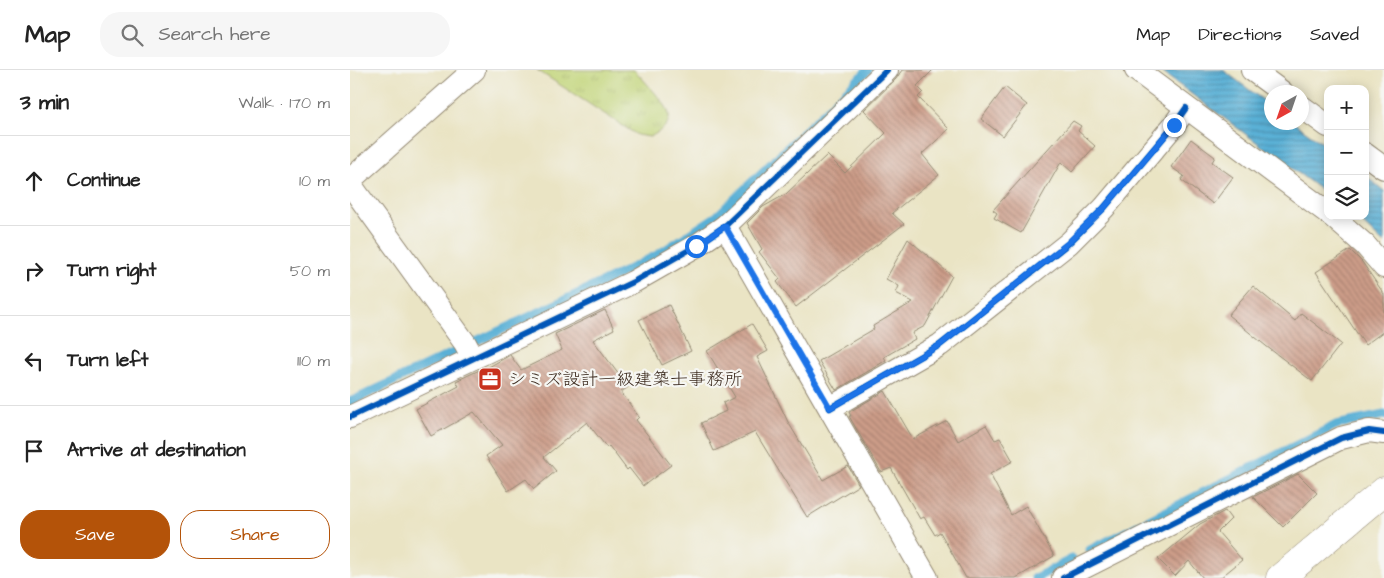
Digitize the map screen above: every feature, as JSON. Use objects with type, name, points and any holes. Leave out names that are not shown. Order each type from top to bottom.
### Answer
[{"type":"street","points":[[350,180],[474,70]]},
{"type":"street","points":[[350,416],[633,282],[696,246],[725,226],[887,70]]},
{"type":"street","points":[[1136,70],[1324,210]]},
{"type":"street","points":[[1252,70],[1272,85]]},
{"type":"street","points":[[830,408],[940,345],[1068,243],[1104,208],[1174,125],[1186,108]]},
{"type":"street","points":[[1309,112],[1324,123]]},
{"type":"street","points":[[1369,157],[1384,168]]},
{"type":"street","points":[[350,184],[465,343],[472,358]]},
{"type":"street","points":[[1337,220],[1366,245],[1384,267]]},
{"type":"street","points":[[725,226],[927,578]]},
{"type":"street","points":[[1063,578],[1340,438],[1369,431],[1384,433]]},
{"type":"street","points":[[1280,578],[1384,491]]},
{"type":"green space","points":[[537,70],[634,70],[666,107],[669,117],[668,122],[650,137],[637,135]]},
{"type":"water","points":[[1159,70],[1223,70],[1264,101],[1264,130],[1304,130],[1324,144],[1324,192]]},
{"type":"water","points":[[1369,178],[1384,191],[1384,244],[1359,220],[1369,220]]},
{"type":"building","points":[[902,70],[933,70],[917,86],[923,92],[918,97],[949,129],[922,154],[939,175],[892,213],[904,224],[796,307],[777,282],[780,279],[759,252],[762,249],[747,223],[763,207],[786,194],[827,155],[845,173],[886,133],[864,110],[896,79]]},
{"type":"building","points":[[1005,87],[1027,105],[1003,136],[981,119]]},
{"type":"building","points":[[1073,121],[1081,126],[1078,131],[1095,146],[1072,172],[1061,162],[1021,233],[994,218],[997,213],[993,210]]},
{"type":"building","points":[[1191,139],[1215,157],[1212,162],[1233,177],[1213,204],[1181,180],[1184,176],[1171,167]]},
{"type":"building","points":[[908,239],[952,276],[925,326],[912,333],[915,339],[884,357],[886,360],[836,390],[819,361],[874,329],[873,326],[913,302],[896,293],[899,286],[886,279]]},
{"type":"building","points":[[1350,250],[1362,262],[1384,294],[1384,331],[1365,345],[1316,272]]},
{"type":"building","points":[[1253,286],[1295,321],[1301,313],[1341,344],[1312,381],[1228,315]]},
{"type":"building","points":[[669,305],[691,351],[662,365],[639,320]]},
{"type":"building","points":[[605,310],[614,329],[593,340],[628,387],[621,392],[639,417],[636,420],[671,465],[643,486],[629,468],[627,470],[609,446],[607,448],[587,422],[544,457],[556,471],[534,489],[526,479],[508,491],[486,456],[502,445],[474,412],[431,436],[416,409],[459,386],[456,381],[487,368],[510,355],[521,370],[562,350],[555,334]]},
{"type":"building","points":[[752,324],[768,351],[757,357],[788,422],[823,480],[848,466],[859,485],[807,517],[755,432],[714,451],[701,423],[726,411],[723,403],[735,397],[707,351]]},
{"type":"building","points":[[885,391],[913,439],[947,421],[958,441],[986,425],[995,440],[1000,438],[1013,461],[990,474],[1011,515],[1026,506],[1054,556],[1016,578],[966,578],[940,532],[935,535],[924,517],[920,519],[891,468],[881,472],[849,416],[851,416],[849,412]]},
{"type":"building","points":[[1298,474],[1317,493],[1283,527],[1253,497]]},
{"type":"building","points":[[1225,511],[1231,519],[1218,532],[1242,560],[1220,578],[1203,578],[1189,561],[1175,576],[1158,559],[1200,524]]},
{"type":"waterway","points":[[474,343],[659,254],[717,216],[868,70]]},
{"type":"waterway","points":[[350,402],[459,350]]},
{"type":"waterway","points":[[1090,550],[1336,425],[1384,415]]},
{"type":"waterway","points":[[1035,578],[1072,559]]},
{"type":"cycle path","points":[[350,417],[633,282],[696,246],[725,226],[887,70]]},
{"type":"cycle path","points":[[830,408],[940,345],[1069,243],[1104,208],[1174,125],[1186,108]]},
{"type":"cycle path","points":[[1063,578],[1341,438],[1369,431],[1384,433]]},
{"type":"place","name":"シミズ設計一級建築士事務所","points":[[490,379]]},
{"type":"route","points":[[696,246],[725,226],[830,408],[940,345],[1068,243],[1104,208],[1174,125]]}]
